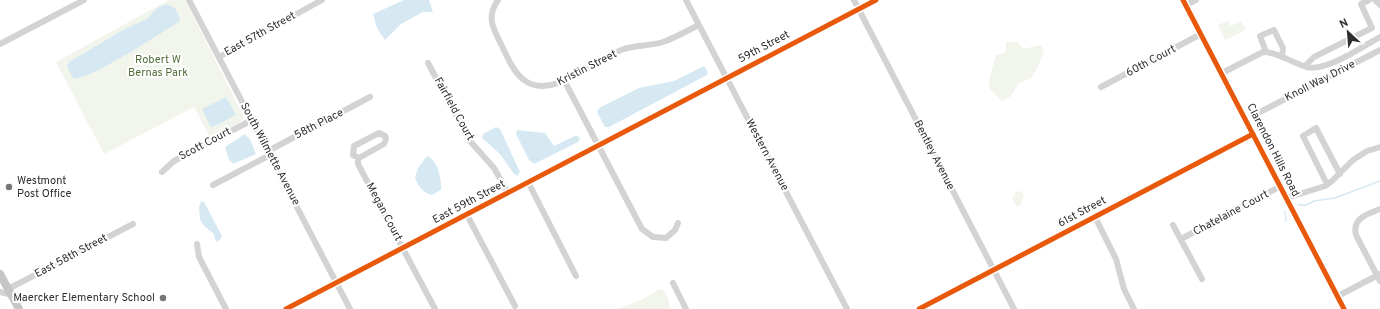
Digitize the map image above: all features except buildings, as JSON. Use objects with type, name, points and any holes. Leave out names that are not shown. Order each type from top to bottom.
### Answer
[{"type":"main road","points":[[0,275],[19,309]]},
{"type":"street","points":[[0,44],[84,0]]},
{"type":"street","name":"South Wilmette Avenue","points":[[189,0],[350,309]]},
{"type":"street","name":"East 57th Street","points":[[219,57],[322,0]]},
{"type":"street","name":"Kristin Street","points":[[498,0],[491,12],[491,23],[493,28],[514,69],[524,81],[542,86],[551,86],[624,49],[663,42],[699,25]]},
{"type":"street","name":"Western Avenue","points":[[686,0],[847,309]]},
{"type":"street","name":"Bentley Avenue","points":[[854,0],[1014,309]]},
{"type":"street","name":"59th Street","points":[[661,112],[876,0]]},
{"type":"street","points":[[1185,3],[1196,0]]},
{"type":"street","points":[[1305,66],[1314,57],[1372,28],[1361,4],[1370,0]]},
{"type":"street","points":[[1375,0],[1380,5]]},
{"type":"street","name":"Clarendon Hills Road","points":[[1185,3],[1344,309]]},
{"type":"street","points":[[1266,52],[1260,36],[1274,30],[1283,48],[1282,57]]},
{"type":"street","name":"60th Court","points":[[1100,87],[1201,34]]},
{"type":"street","points":[[1222,73],[1259,54],[1266,52],[1305,66],[1315,68],[1324,66],[1380,37]]},
{"type":"street","name":"Knoll Way Drive","points":[[1260,112],[1380,50]]},
{"type":"street","name":"Fairfield Court","points":[[428,63],[470,141],[494,168],[508,193]]},
{"type":"street","points":[[564,80],[636,217],[647,234],[659,238],[666,238],[675,230],[678,223]]},
{"type":"street","name":"58th Place","points":[[269,153],[370,98]]},
{"type":"street","name":"East 59th Street","points":[[286,309],[661,112]]},
{"type":"street","name":"Scott Court","points":[[162,172],[174,161],[252,120]]},
{"type":"street","points":[[1327,184],[1303,136],[1316,128],[1340,174]]},
{"type":"street","name":"Megan Court","points":[[383,133],[386,139],[384,144],[358,158],[353,154],[354,146],[376,134],[383,133]]},
{"type":"street","name":"61st Street","points":[[919,309],[1253,134]]},
{"type":"street","points":[[1287,198],[1327,184],[1360,155],[1380,147]]},
{"type":"street","points":[[213,185],[269,153]]},
{"type":"street","name":"Megan Court","points":[[358,158],[358,164],[434,309]]},
{"type":"street","points":[[528,182],[576,276]]},
{"type":"street","name":"Chatelaine Court","points":[[1181,239],[1281,186]]},
{"type":"street","points":[[1338,296],[1379,277],[1356,233],[1356,223],[1365,215],[1380,209]]},
{"type":"street","points":[[467,214],[515,306]]},
{"type":"street","points":[[1095,217],[1116,258],[1124,289],[1134,309]]},
{"type":"street","name":"East 58th Street","points":[[10,292],[133,224]]},
{"type":"street","name":"Chatelaine Court","points":[[1173,225],[1202,279]]},
{"type":"street","points":[[197,244],[199,257],[226,309]]},
{"type":"street","points":[[673,283],[686,309]]},
{"type":"street","points":[[0,292],[10,292]]},
{"type":"green space","name":"Robert W Bernas Park","points":[[169,0],[185,0],[244,117],[240,122],[210,138],[194,107],[104,154],[56,62]]},
{"type":"green space","points":[[1228,21],[1231,26],[1241,21],[1246,30],[1225,40],[1218,25]]},
{"type":"green space","points":[[1006,42],[1018,42],[1023,49],[1041,45],[1044,51],[1037,69],[1031,78],[1019,83],[1011,96],[1002,101],[990,89],[989,81],[996,55],[1006,53]]},
{"type":"green space","points":[[1020,191],[1024,194],[1021,204],[1018,207],[1012,199],[1016,192]]},
{"type":"green space","points":[[660,289],[664,290],[668,298],[670,309],[617,309],[641,300]]},
{"type":"water","points":[[404,0],[429,0],[433,12],[423,12],[401,24],[385,40],[377,28],[373,14]]},
{"type":"water","points":[[166,4],[175,8],[180,18],[179,22],[92,73],[80,78],[73,78],[67,66],[69,62],[123,30],[147,19],[157,8]]},
{"type":"water","points":[[704,66],[708,72],[707,75],[609,127],[605,127],[597,112],[599,108],[639,88],[674,81]]},
{"type":"water","points":[[226,97],[236,115],[213,127],[210,126],[202,109]]},
{"type":"water","points":[[496,127],[500,129],[520,172],[517,176],[500,154],[482,138],[483,134]]},
{"type":"water","points":[[517,130],[545,133],[554,146],[575,136],[578,136],[580,139],[578,142],[534,164],[529,160],[516,134]]},
{"type":"water","points":[[245,134],[250,139],[256,154],[233,164],[229,160],[225,147]]},
{"type":"water","points":[[427,156],[431,158],[437,166],[441,181],[441,190],[432,195],[421,189],[415,177],[418,168]]},
{"type":"water","points":[[201,201],[204,202],[222,236],[218,242],[215,240],[214,234],[204,226],[200,220],[199,207]]},
{"type":"waterway","points":[[1298,205],[1306,205],[1314,201],[1335,198],[1380,181]]},
{"type":"waterway","points":[[1285,211],[1286,221]]},
{"type":"cycle path","points":[[286,309],[876,0]]},
{"type":"cycle path","points":[[1183,0],[1344,309]]},
{"type":"cycle path","points":[[919,309],[1253,134]]},
{"type":"place","name":"Westmont Post Office","points":[[9,187]]},
{"type":"place","name":"Maercker Elementary School","points":[[163,298]]}]
